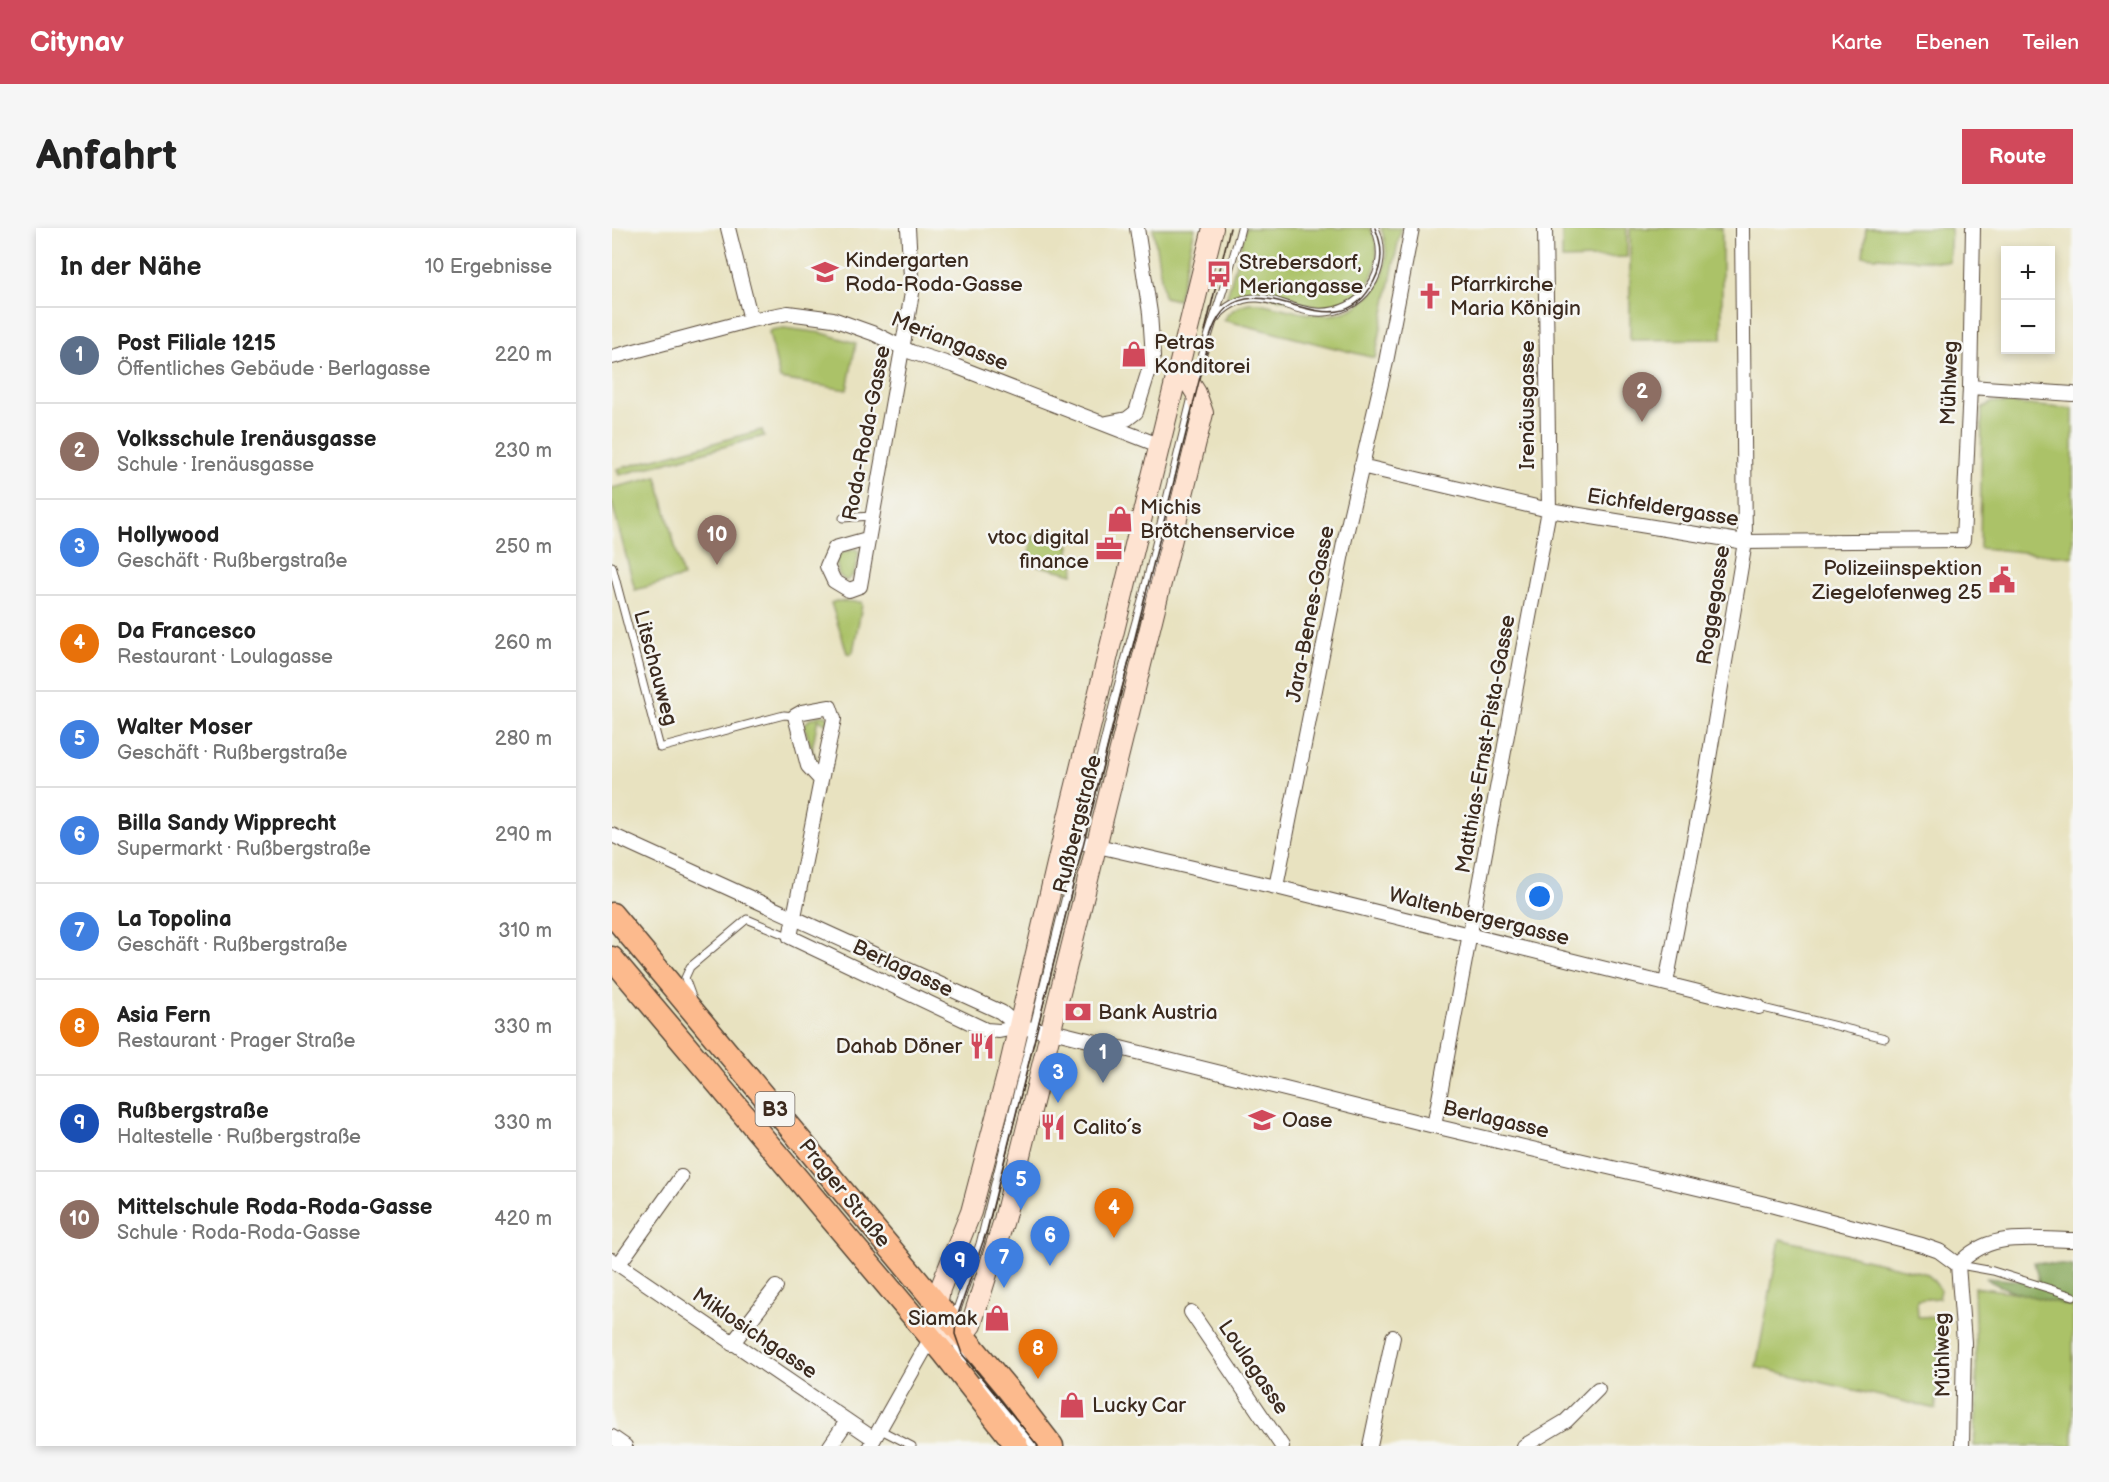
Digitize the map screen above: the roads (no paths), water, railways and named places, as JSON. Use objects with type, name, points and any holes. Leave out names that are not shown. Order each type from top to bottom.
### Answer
[{"type":"main road","name":"Prager Straße","points":[[612,914],[937,1305],[950,1334],[1017,1446]]},
{"type":"main road","name":"Prager Straße","points":[[612,958],[1052,1446]]},
{"type":"street","points":[[728,228],[751,320]]},
{"type":"street","name":"Roda-Roda-Gasse","points":[[867,539],[904,348],[912,293],[908,228]]},
{"type":"street","points":[[1104,423],[1127,419],[1136,412],[1153,357],[1150,313],[1137,228]]},
{"type":"street","name":"Rußbergstraße","points":[[950,1334],[971,1325],[1004,1220],[1033,1029],[1080,842],[1161,446],[1213,228]]},
{"type":"street","name":"Jara-Benes-Gasse","points":[[1276,887],[1361,466],[1388,350],[1412,228]]},
{"type":"street","name":"Irenäusgasse","points":[[1545,228],[1549,510]]},
{"type":"street","name":"Roggegasse","points":[[1666,983],[1706,777],[1745,542],[1742,228]]},
{"type":"street","name":"Mühlweg","points":[[1963,540],[1971,387],[1973,228]]},
{"type":"street","name":"Meriangasse","points":[[612,357],[751,320],[788,313],[833,319],[1161,446]]},
{"type":"street","points":[[1153,357],[1180,367]]},
{"type":"street","name":"Rußbergstraße","points":[[937,1305],[1033,1029],[1080,842],[1203,413],[1194,389],[1180,367]]},
{"type":"street","points":[[1971,387],[2073,394]]},
{"type":"street","name":"Eichfeldergasse","points":[[1361,466],[1549,510],[1745,542],[1963,540]]},
{"type":"street","name":"Matthias-Ernst-Pista-Gasse","points":[[1434,1126],[1549,510]]},
{"type":"street","points":[[790,937],[834,719],[830,707],[802,712],[795,716],[808,766],[821,780]]},
{"type":"street","name":"Berlagasse","points":[[612,835],[795,917],[1033,1029],[1781,1207],[1922,1245],[1939,1251],[1958,1264]]},
{"type":"street","name":"Waltenbergergasse","points":[[1080,842],[1276,887],[1759,1007]]},
{"type":"street","name":"Berlagasse","points":[[790,937],[986,1030],[1033,1029]]},
{"type":"street","points":[[616,1262],[681,1177]]},
{"type":"street","points":[[1958,1264],[1967,1254],[1985,1243],[2004,1239],[2073,1240]]},
{"type":"street","name":"Miklosichgasse","points":[[616,1262],[732,1344],[875,1438]]},
{"type":"street","name":"Mühlweg","points":[[1958,1264],[1964,1342],[1962,1446]]},
{"type":"street","points":[[732,1344],[776,1287]]},
{"type":"street","name":"Loulagasse","points":[[1191,1312],[1282,1446]]},
{"type":"street","points":[[875,1438],[950,1334]]},
{"type":"street","points":[[1370,1446],[1393,1336]]},
{"type":"street","points":[[1524,1446],[1566,1421],[1598,1389]]},
{"type":"street","points":[[830,1446],[847,1421]]},
{"type":"street","points":[[612,1437],[625,1446]]},
{"type":"lane","points":[[1194,389],[1212,322],[1229,279],[1241,228]]},
{"type":"lane","points":[[1212,322],[1230,305],[1245,299],[1258,298],[1317,312],[1338,310],[1353,304],[1368,292],[1380,267],[1381,252],[1375,228]]},
{"type":"lane","points":[[843,518],[871,516]]},
{"type":"lane","name":"Litschauweg","points":[[612,566],[660,748],[784,715],[795,716]]},
{"type":"lane","points":[[698,1016],[685,978],[690,967],[747,919],[790,937]]},
{"type":"lane","name":"Waltenbergergasse","points":[[1759,1007],[1885,1038]]},
{"type":"lane","points":[[1958,1264],[1993,1271],[2073,1296]]},
{"type":"lane","points":[[950,1334],[959,1354],[970,1369]]},
{"type":"lane","points":[[977,1378],[1033,1446]]},
{"type":"lane","points":[[875,1438],[912,1446]]},
{"type":"tram line","points":[[1205,331],[1230,228]]},
{"type":"tram line","points":[[1038,1446],[962,1354],[955,1334],[956,1320],[987,1230],[1210,337],[1222,312],[1232,304],[1246,299],[1263,298],[1331,312],[1347,309],[1361,299],[1377,275],[1381,255],[1375,228]]},
{"type":"place","name":"Kindergarten Roda-Roda-Gasse","points":[[825,272]]},
{"type":"place","name":"Strebersdorf, Meriangasse","points":[[1219,274]]},
{"type":"place","name":"Pfarrkirche Maria Königin","points":[[1430,296]]},
{"type":"place","name":"Petras Konditorei","points":[[1134,354]]},
{"type":"place","name":"Volksschule Irenäusgasse","points":[[1642,422]]},
{"type":"place","name":"Michis Brötchenservice","points":[[1120,519]]},
{"type":"place","name":"vtoc digital finance","points":[[1109,549]]},
{"type":"place","name":"Mittelschule Roda-Roda-Gasse","points":[[717,565]]},
{"type":"place","name":"Polizeiinspektion Ziegelofenweg 25","points":[[2002,580]]},
{"type":"place","name":"Bank Austria","points":[[1078,1012]]},
{"type":"place","name":"Dahab Döner","points":[[982,1046]]},
{"type":"place","name":"Post Filiale 1215","points":[[1103,1083]]},
{"type":"place","name":"Hollywood","points":[[1058,1103]]},
{"type":"place","name":"Oase","points":[[1262,1120]]},
{"type":"place","name":"Calito´s","points":[[1053,1127]]},
{"type":"place","name":"Walter Moser","points":[[1021,1210]]},
{"type":"place","name":"Da Francesco","points":[[1114,1238]]},
{"type":"place","name":"Billa Sandy Wipprecht","points":[[1050,1266]]},
{"type":"place","name":"La Topolina","points":[[1004,1288]]},
{"type":"place","name":"Rußbergstraße","points":[[960,1291]]},
{"type":"place","name":"Siamak","points":[[997,1318]]},
{"type":"place","name":"Asia Fern","points":[[1038,1379]]},
{"type":"place","name":"Lucky Car","points":[[1072,1405]]}]
